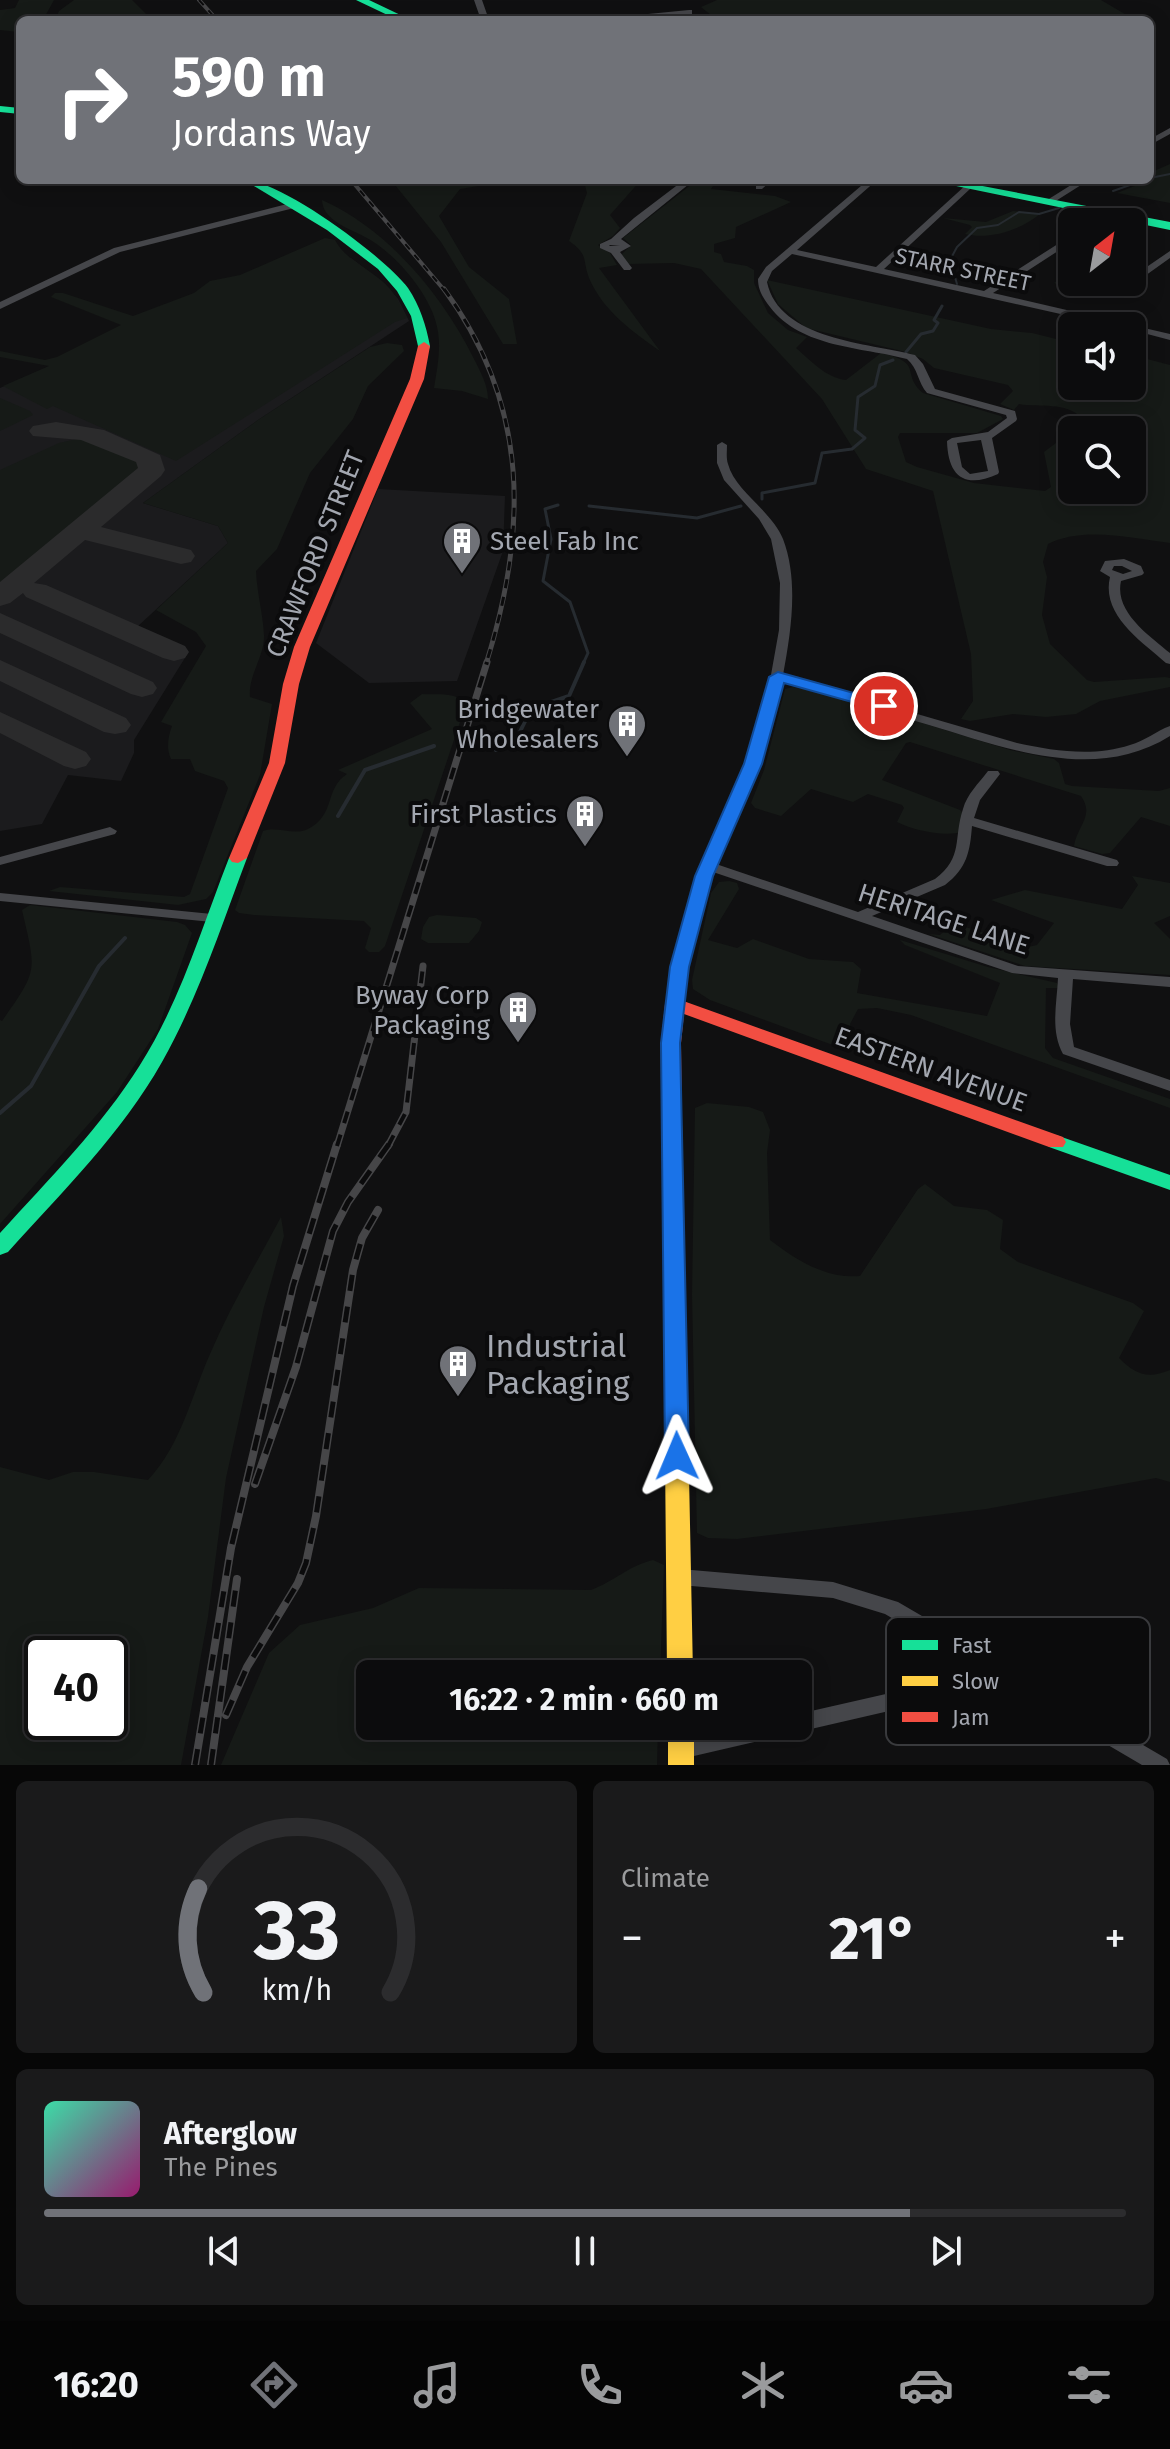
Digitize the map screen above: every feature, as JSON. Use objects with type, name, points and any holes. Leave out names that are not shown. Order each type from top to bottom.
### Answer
[{"type":"main road","points":[[361,0],[397,16]]},
{"type":"main road","name":"CRAWFORD STREET","points":[[0,1247],[107,1127],[143,1077],[167,1034],[277,763],[291,684],[302,647],[411,393],[425,352],[421,316],[405,289],[370,258],[256,184]]},
{"type":"main road","points":[[952,184],[1069,208]]},
{"type":"main road","points":[[1146,223],[1170,226]]},
{"type":"main road","points":[[675,1004],[671,1043],[680,1660]]},
{"type":"main road","name":"EASTERN AVENUE","points":[[675,1004],[1170,1183]]},
{"type":"street","points":[[648,16],[689,12]]},
{"type":"street","points":[[627,268],[614,246],[637,220],[685,184]]},
{"type":"street","points":[[759,187],[763,184]]},
{"type":"street","points":[[868,184],[767,271],[761,282],[784,320],[803,331],[911,357],[918,362],[925,386],[931,391],[1011,413],[1012,419],[997,432],[986,437],[952,441],[956,470],[978,477],[994,472],[986,437]]},
{"type":"street","points":[[1048,202],[1078,184]]},
{"type":"street","points":[[878,270],[967,187]]},
{"type":"street","points":[[0,306],[127,247],[291,206]]},
{"type":"street","points":[[986,294],[1058,247]]},
{"type":"street","name":"STARR STREET","points":[[790,251],[1064,312]]},
{"type":"street","points":[[1146,271],[1170,254]]},
{"type":"street","name":"STARR STREET","points":[[1146,331],[1170,337]]},
{"type":"street","points":[[675,1004],[688,931],[704,876],[753,764],[778,677],[785,630],[783,558],[768,522],[730,480],[722,463],[722,445]]},
{"type":"street","points":[[1116,577],[1113,594],[1125,616],[1170,660]]},
{"type":"street","points":[[778,677],[1014,746],[1053,754],[1090,755],[1123,751],[1145,744],[1170,730]]},
{"type":"street","points":[[858,917],[948,876],[964,858],[967,820],[973,800],[993,774]]},
{"type":"street","points":[[967,820],[1112,863]]},
{"type":"street","points":[[0,861],[110,831]]},
{"type":"street","name":"HERITAGE LANE","points":[[710,867],[996,965],[1027,972],[1170,982]]},
{"type":"street","points":[[0,897],[212,918]]},
{"type":"street","points":[[1066,975],[1064,1019],[1068,1050],[1170,1086]]},
{"type":"street","points":[[680,1577],[808,1587],[864,1598],[906,1617]]},
{"type":"street","points":[[812,1720],[886,1703]]},
{"type":"street","points":[[681,1758],[739,1740]]},
{"type":"street","points":[[1126,1745],[1160,1765]]},
{"type":"shaded area","points":[[19,0],[54,0],[45,16],[16,16],[16,32],[0,30],[0,10],[15,8]]},
{"type":"shaded area","points":[[74,0],[132,0],[148,16],[57,16]]},
{"type":"shaded area","points":[[717,0],[1101,0],[1128,16],[712,16],[701,7]]},
{"type":"shaded area","points":[[1170,164],[1170,203],[1117,193],[1140,184],[1154,184],[1157,177],[1154,171]]},
{"type":"shaded area","points":[[394,184],[492,184],[460,189],[439,216],[469,267],[509,299],[517,344],[503,344],[441,242]]},
{"type":"shaded area","points":[[637,184],[610,215],[620,228],[598,245],[610,253],[617,265],[599,268],[660,351],[610,311],[589,278],[582,254],[569,241],[587,193],[585,185]]},
{"type":"shaded area","points":[[692,184],[714,184],[711,189],[775,196],[791,202],[736,227],[735,238],[714,244],[714,252],[721,254],[724,262],[754,270],[754,283],[768,313],[788,330],[807,337],[796,348],[825,372],[846,380],[881,353],[894,357],[908,365],[916,386],[923,393],[1003,419],[977,433],[900,433],[898,437],[906,462],[917,467],[974,483],[1045,491],[1051,487],[1044,452],[1058,442],[1058,504],[1146,504],[1146,416],[1079,416],[1068,409],[1019,404],[1014,410],[1000,404],[1013,391],[1008,385],[934,368],[906,352],[806,328],[778,304],[767,280],[991,329],[1058,340],[1058,400],[1146,400],[1146,359],[1170,365],[1170,543],[1092,534],[1048,544],[1043,562],[1047,577],[1042,615],[1050,644],[1087,680],[1165,677],[1170,678],[1170,687],[1100,701],[1076,714],[1046,717],[1013,714],[970,721],[961,719],[973,701],[971,654],[933,491],[866,469],[822,399],[701,269],[674,263],[629,264],[621,255],[631,245],[623,238]]},
{"type":"shaded area","points":[[322,200],[369,228],[391,246],[430,289],[474,359],[485,383],[488,399],[462,391],[434,388],[439,353],[438,332],[421,291],[400,265],[377,244],[332,219]]},
{"type":"shaded area","points":[[1013,211],[1040,214],[1014,229],[984,236],[965,234],[972,227],[970,225],[943,218],[986,222]]},
{"type":"shaded area","points":[[325,238],[335,240],[350,258],[386,285],[407,318],[395,322],[176,461],[53,406],[47,409],[3,386],[49,366],[0,357],[0,351],[45,360],[121,325],[51,297],[55,293],[133,316],[194,293],[210,281],[240,275]]},
{"type":"shaded area","points":[[351,258],[385,284],[398,299],[409,321],[258,420],[143,503],[218,526],[228,543],[137,627],[184,647],[188,653],[134,740],[134,753],[121,781],[68,775],[42,824],[0,831],[0,388],[235,285]]},
{"type":"shaded area","points":[[387,343],[402,345],[404,351],[368,386],[353,419],[310,473],[277,549],[256,571],[264,643],[251,681],[250,697],[272,704],[260,775],[213,892],[206,899],[178,905],[49,891],[60,887],[184,897],[190,894],[228,788],[224,781],[195,771],[190,759],[171,759],[168,742],[172,726],[161,722],[206,646],[196,632],[156,610],[228,543],[218,526],[143,503],[258,420],[370,347]]},
{"type":"shaded area","points":[[0,398],[30,411],[33,415],[0,431]]},
{"type":"shaded area","points":[[77,439],[101,444],[126,455],[139,464],[137,472],[0,584],[0,470],[59,443]]},
{"type":"shaded area","points":[[378,489],[505,496],[503,551],[457,681],[369,683],[316,643]]},
{"type":"shaded area","points":[[793,687],[822,692],[1010,750],[1054,759],[1059,763],[1065,784],[1072,786],[1159,791],[1170,788],[1170,826],[1141,817],[1110,853],[1102,854],[1074,846],[1086,815],[1081,796],[910,742],[906,743],[882,780],[960,810],[963,813],[962,832],[937,833],[904,825],[897,822],[904,808],[902,805],[868,794],[853,802],[811,789],[781,816],[755,808],[751,803],[764,770],[785,689]]},
{"type":"shaded area","points":[[422,694],[451,695],[466,704],[385,946],[379,952],[369,952],[365,948],[371,928],[364,921],[254,915],[235,910],[263,831],[297,832],[308,829],[323,817],[335,787],[347,774],[338,770],[432,729],[410,703]]},
{"type":"shaded area","points":[[1132,876],[1170,883],[1170,916],[1154,923],[1170,939],[1170,975],[1025,966],[929,934],[940,935],[953,923],[1028,947],[1037,945],[1054,923],[991,900],[1025,890],[1122,909],[1138,885]]},
{"type":"shaded area","points":[[719,882],[737,883],[739,889],[708,940],[737,948],[753,939],[809,959],[853,962],[861,969],[857,993],[987,1016],[1000,983],[905,945],[900,940],[988,967],[1057,983],[1059,988],[1046,988],[1045,1048],[1053,1058],[1170,1099],[1170,1108],[911,1015],[877,1008],[858,1009],[850,1024],[855,1045],[849,1051],[710,1000],[693,989],[692,980],[711,893]]},
{"type":"shaded area","points":[[30,905],[177,922],[192,933],[158,1029],[117,1092],[0,1224],[0,1020],[23,990],[31,969],[32,958],[22,910]]},
{"type":"shaded area","points":[[429,917],[476,918],[482,922],[469,943],[428,943],[421,939],[423,927]]},
{"type":"shaded area","points":[[707,1103],[749,1107],[763,1112],[770,1130],[767,1153],[770,1240],[812,1267],[835,1274],[860,1276],[918,1189],[925,1184],[954,1206],[987,1210],[1003,1220],[1000,1249],[1018,1262],[1133,1303],[1144,1311],[1119,1358],[1143,1374],[1170,1370],[1170,1482],[1156,1478],[986,1509],[737,1539],[708,1538],[697,1533],[692,1295],[695,1108]]},
{"type":"shaded area","points":[[281,1217],[284,1236],[264,1307],[226,1478],[208,1617],[181,1765],[0,1765],[0,1467],[49,1480],[73,1472],[94,1472],[148,1480],[177,1436],[235,1302]]},
{"type":"shaded area","points":[[653,1560],[664,1565],[661,1660],[356,1660],[356,1740],[658,1740],[657,1765],[221,1765],[269,1653],[300,1625],[373,1608],[419,1588],[591,1590]]},
{"type":"waterway","points":[[1154,177],[1170,174]]},
{"type":"waterway","points":[[1113,191],[1133,184]]},
{"type":"waterway","points":[[957,284],[950,260],[957,247],[977,228],[998,225],[1019,212],[1039,214],[1058,208]]},
{"type":"waterway","points":[[906,352],[921,334],[933,331],[938,323],[934,320],[942,306]]},
{"type":"waterway","points":[[762,499],[762,493],[815,483],[822,453],[852,449],[865,438],[855,430],[858,397],[875,386],[880,365],[893,360]]},
{"type":"waterway","points":[[558,505],[545,509],[551,539],[543,581],[570,602],[588,653],[583,664]]},
{"type":"waterway","points":[[589,506],[697,518],[741,506]]},
{"type":"waterway","points":[[496,750],[516,740],[531,709],[569,696],[584,662]]},
{"type":"waterway","points":[[338,816],[365,770],[434,746]]},
{"type":"waterway","points":[[0,1113],[31,1086],[99,966],[125,938]]},
{"type":"taxiway","points":[[0,597],[152,470],[151,461],[145,456],[107,440],[70,431],[42,431]]},
{"type":"taxiway","points":[[87,526],[86,530],[92,533],[181,556]]},
{"type":"taxiway","points":[[36,591],[174,652]]},
{"type":"taxiway","points":[[0,622],[142,688]]},
{"type":"taxiway","points":[[0,669],[115,725]]},
{"type":"taxiway","points":[[0,721],[75,759]]},
{"type":"railway","points":[[199,0],[213,16]]},
{"type":"railway","points":[[354,184],[445,291]]},
{"type":"railway","points":[[444,289],[472,333],[493,378],[506,424],[513,470],[514,517],[509,565],[486,664]]},
{"type":"railway","points":[[337,1146],[487,662]]},
{"type":"railway","points":[[388,1146],[406,1112],[423,966]]},
{"type":"railway","points":[[195,1765],[231,1548],[293,1286],[337,1144]]},
{"type":"railway","points":[[255,1484],[296,1367],[333,1231],[348,1202],[389,1144]]},
{"type":"railway","points":[[226,1715],[247,1667],[298,1583],[306,1563],[316,1516],[353,1270],[362,1238],[378,1210]]},
{"type":"railway","points":[[211,1765],[237,1579]]},
{"type":"traffic: fast","points":[[361,0],[397,16]]},
{"type":"traffic: fast","points":[[0,109],[16,111]]},
{"type":"traffic: fast","points":[[257,184],[331,228],[383,267],[403,290],[417,316],[424,346]]},
{"type":"traffic: fast","points":[[954,184],[1170,226]]},
{"type":"traffic: fast","points":[[0,1247],[91,1146],[151,1064],[187,991],[238,858]]},
{"type":"traffic: fast","points":[[1056,1142],[1170,1183]]},
{"type":"traffic: slow","points":[[672,1124],[680,1660]]},
{"type":"traffic: slow","points":[[681,1740],[681,1765]]},
{"type":"traffic: jam","points":[[238,858],[277,763],[291,684],[302,647],[417,379],[424,346]]},
{"type":"traffic: jam","points":[[672,1124],[671,1043],[675,1004],[1056,1142]]},
{"type":"place","name":"Steel Fab Inc","points":[[462,575]]},
{"type":"place","name":"Bridgewater Wholesalers","points":[[627,758]]},
{"type":"place","name":"First Plastics","points":[[585,848]]},
{"type":"place","name":"Byway Corp Packaging","points":[[518,1044]]},
{"type":"place","name":"Industrial Packaging","points":[[458,1398]]},
{"type":"route","points":[[677,1456],[671,1043],[680,967],[688,931],[704,876],[753,764],[778,677],[884,706]]}]
